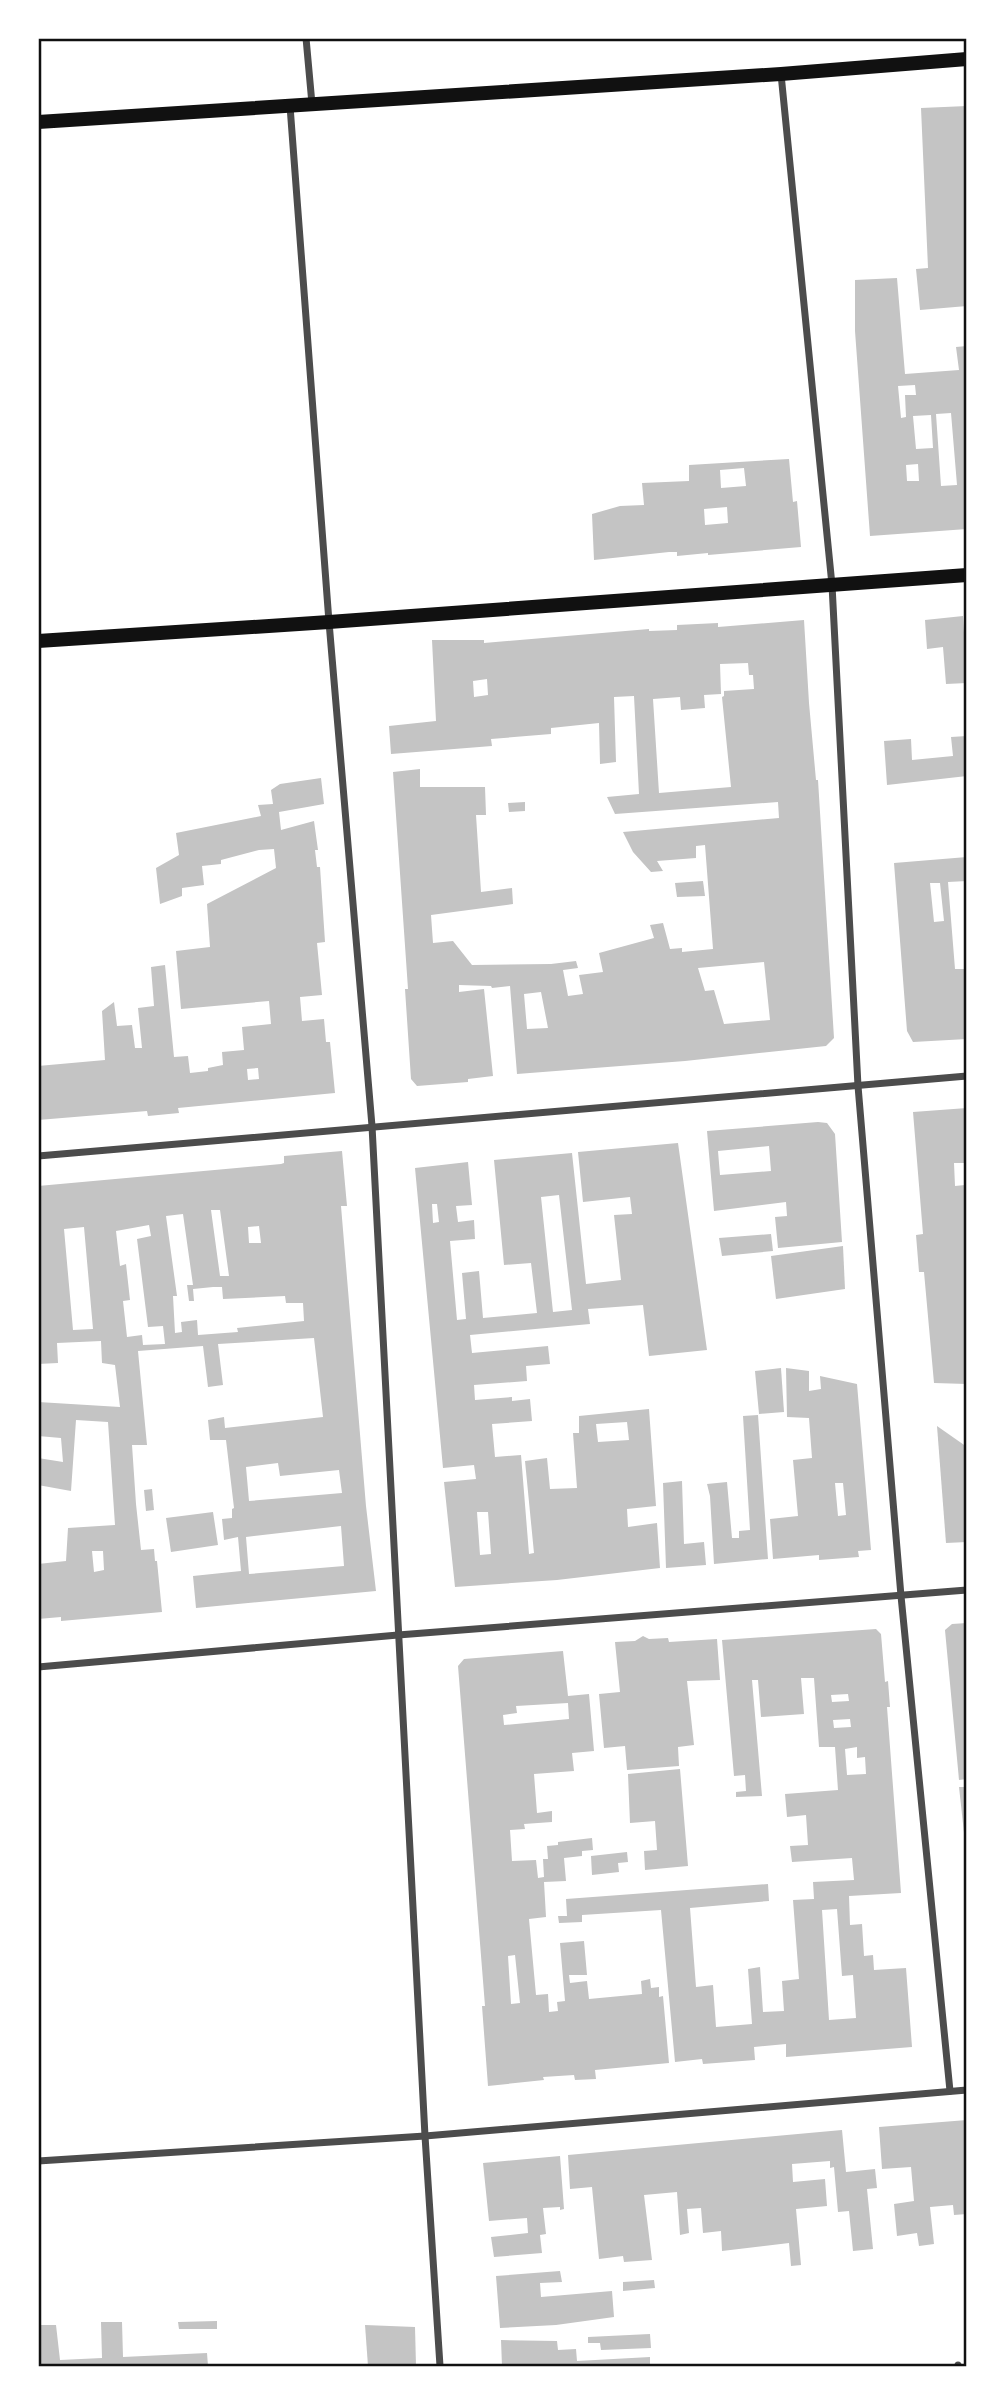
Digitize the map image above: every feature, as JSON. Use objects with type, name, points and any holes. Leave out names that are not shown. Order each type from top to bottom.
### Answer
[{"type":"main road","points":[[38,122],[781,75],[967,60]]},
{"type":"main road","points":[[38,641],[967,575]]},
{"type":"street","points":[[306,38],[312,105]]},
{"type":"street","points":[[781,75],[832,585],[859,1086],[901,1595],[950,2091]]},
{"type":"street","points":[[290,106],[329,622],[372,1126],[425,2136],[440,2367]]},
{"type":"street","points":[[38,1156],[967,1076]]},
{"type":"street","points":[[38,1667],[398,1634],[967,1590]]},
{"type":"street","points":[[38,2161],[425,2136],[967,2090]]},
{"type":"building","points":[[967,106],[967,306],[920,310],[916,269],[928,268],[921,108]]},
{"type":"building","points":[[897,278],[905,374],[959,370],[956,347],[967,346],[967,529],[870,536],[855,331],[855,280]],"holes":[[[915,385],[916,395],[905,395],[906,417],[901,418],[898,386]],[[951,413],[957,485],[941,486],[936,414]],[[931,415],[933,448],[916,449],[913,416]],[[918,464],[919,481],[907,481],[906,465]]]},
{"type":"building","points":[[789,459],[793,502],[797,501],[801,547],[708,555],[677,556],[677,552],[669,552],[594,560],[592,514],[620,506],[644,505],[642,483],[689,481],[689,465]],"holes":[[[744,468],[746,486],[721,488],[720,470]],[[727,507],[728,523],[705,525],[704,509]]]},
{"type":"building","points":[[963,616],[967,683],[946,684],[943,647],[927,649],[925,620]]},
{"type":"building","points":[[804,620],[809,703],[818,780],[834,1038],[826,1046],[685,1061],[517,1074],[510,986],[492,988],[459,985],[459,992],[484,989],[493,1076],[468,1079],[468,1082],[417,1086],[411,1079],[405,989],[408,989],[393,772],[420,769],[420,787],[485,787],[486,815],[476,815],[481,892],[512,888],[513,904],[431,915],[433,943],[453,941],[472,965],[576,961],[578,968],[563,970],[568,996],[583,994],[579,975],[603,972],[599,953],[654,938],[650,925],[663,923],[670,949],[682,948],[682,952],[713,949],[705,845],[696,846],[696,858],[657,861],[663,871],[651,872],[633,852],[623,832],[779,818],[778,802],[615,814],[607,797],[639,794],[634,696],[614,697],[616,762],[600,764],[599,723],[551,728],[551,734],[491,739],[492,746],[391,754],[389,726],[436,721],[432,640],[484,640],[484,643],[649,629],[677,630],[677,625],[718,623],[718,627]],"holes":[[[748,663],[749,675],[753,675],[754,689],[724,691],[722,697],[731,787],[659,793],[653,699],[680,697],[681,710],[705,708],[704,695],[721,694],[720,664]],[[487,679],[488,695],[474,697],[473,681]],[[764,962],[770,1020],[724,1024],[714,990],[705,991],[698,968]],[[541,992],[548,1028],[527,1029],[524,994]]]},
{"type":"building","points":[[967,736],[967,776],[887,785],[884,741],[911,739],[912,760],[953,756],[951,737]]},
{"type":"building","points":[[321,778],[324,804],[279,812],[281,830],[314,821],[325,942],[317,943],[322,995],[300,997],[302,1021],[324,1019],[326,1042],[330,1042],[335,1093],[178,1108],[179,1113],[148,1116],[147,1111],[38,1120],[38,1066],[105,1060],[102,1011],[114,1002],[117,1026],[132,1025],[135,1048],[142,1048],[138,1008],[154,1006],[151,967],[165,965],[174,1057],[188,1056],[190,1073],[208,1071],[208,1068],[223,1065],[222,1052],[244,1050],[242,1027],[271,1024],[269,1001],[181,1009],[176,951],[210,947],[207,904],[276,868],[274,849],[259,850],[221,860],[221,864],[202,866],[204,885],[182,888],[182,896],[160,904],[156,868],[179,855],[176,833],[261,816],[258,805],[273,804],[271,790],[280,784]],"holes":[[[258,1068],[259,1079],[248,1080],[247,1069]]]},
{"type":"building","points":[[525,802],[525,811],[509,812],[508,803]]},
{"type":"building","points":[[967,857],[967,881],[948,882],[955,969],[967,969],[967,1039],[913,1042],[907,1031],[894,863]],"holes":[[[930,883],[940,883],[944,921],[934,922]]]},
{"type":"building","points":[[703,881],[705,896],[677,897],[675,883]]},
{"type":"building","points":[[967,1108],[967,1163],[954,1163],[955,1186],[965,1185],[967,1204],[967,1384],[934,1383],[924,1272],[919,1272],[916,1235],[923,1234],[913,1112]]},
{"type":"building","points":[[827,1123],[835,1134],[842,1242],[778,1248],[775,1217],[787,1216],[786,1202],[714,1211],[707,1131]],"holes":[[[769,1146],[771,1171],[720,1175],[718,1151]]]},
{"type":"building","points":[[678,1143],[707,1350],[649,1356],[643,1305],[588,1309],[590,1324],[470,1335],[472,1353],[548,1346],[550,1364],[526,1366],[527,1381],[474,1385],[475,1400],[512,1397],[512,1401],[530,1399],[532,1421],[492,1424],[495,1457],[521,1455],[529,1554],[534,1553],[525,1461],[547,1458],[550,1489],[577,1488],[573,1433],[579,1433],[579,1416],[649,1409],[656,1506],[627,1509],[628,1527],[657,1523],[660,1568],[557,1580],[455,1587],[444,1482],[476,1479],[474,1465],[443,1468],[415,1168],[468,1162],[472,1205],[456,1206],[458,1222],[474,1220],[475,1239],[450,1241],[457,1320],[466,1319],[462,1273],[479,1271],[483,1318],[537,1313],[531,1263],[504,1265],[494,1160],[572,1153],[586,1284],[621,1280],[614,1215],[632,1214],[630,1197],[583,1202],[578,1152]],"holes":[[[559,1195],[572,1310],[553,1312],[541,1197]],[[432,1204],[437,1204],[439,1222],[433,1223]],[[627,1422],[629,1440],[598,1442],[596,1424]],[[477,1512],[488,1512],[491,1554],[480,1555]]]},
{"type":"building","points":[[342,1151],[347,1206],[341,1206],[366,1506],[376,1591],[196,1608],[193,1576],[241,1571],[238,1537],[224,1540],[222,1519],[232,1518],[234,1508],[226,1440],[210,1440],[208,1420],[224,1417],[225,1428],[323,1417],[314,1338],[218,1344],[223,1385],[208,1387],[203,1346],[138,1351],[147,1445],[132,1445],[136,1504],[141,1550],[154,1549],[157,1561],[162,1612],[61,1621],[61,1617],[38,1619],[38,1564],[66,1561],[68,1528],[115,1525],[108,1422],[76,1420],[71,1491],[38,1485],[38,1458],[63,1462],[61,1438],[38,1436],[38,1402],[120,1407],[115,1365],[102,1363],[101,1341],[57,1343],[58,1363],[38,1364],[38,1186],[281,1164],[284,1163],[284,1156]],"holes":[[[211,1210],[220,1210],[229,1276],[220,1276]],[[183,1214],[193,1285],[187,1285],[189,1301],[194,1301],[193,1289],[213,1287],[222,1287],[223,1299],[285,1296],[286,1303],[303,1303],[304,1321],[237,1328],[238,1332],[198,1335],[197,1320],[181,1322],[182,1332],[175,1333],[173,1296],[177,1296],[166,1216]],[[149,1225],[151,1236],[137,1239],[148,1327],[163,1326],[165,1344],[143,1345],[142,1335],[127,1337],[123,1301],[130,1300],[126,1264],[120,1266],[116,1231]],[[259,1226],[261,1243],[249,1243],[248,1227]],[[84,1227],[93,1329],[73,1330],[64,1229]],[[278,1463],[280,1476],[339,1470],[342,1493],[249,1501],[246,1467]],[[341,1526],[344,1566],[249,1574],[246,1537]],[[92,1551],[103,1551],[104,1570],[94,1572]]]},
{"type":"building","points":[[771,1234],[773,1251],[722,1256],[719,1238]]},
{"type":"building","points":[[843,1246],[845,1289],[776,1299],[771,1256]]},
{"type":"building","points":[[781,1368],[784,1412],[759,1414],[755,1371]]},
{"type":"building","points":[[786,1368],[809,1371],[809,1391],[821,1389],[820,1376],[857,1384],[871,1550],[858,1551],[859,1557],[819,1560],[819,1555],[773,1559],[770,1519],[798,1516],[793,1460],[812,1458],[809,1418],[787,1417]],"holes":[[[835,1483],[843,1483],[846,1515],[838,1516]]]},
{"type":"building","points":[[758,1415],[768,1559],[714,1564],[707,1484],[727,1482],[732,1538],[739,1538],[739,1531],[750,1530],[743,1416]]},
{"type":"building","points":[[937,1426],[967,1447],[967,1542],[946,1543]]},
{"type":"building","points":[[682,1481],[684,1544],[704,1542],[706,1565],[666,1568],[663,1483]]},
{"type":"building","points":[[152,1489],[154,1510],[146,1511],[144,1490]]},
{"type":"building","points":[[213,1512],[218,1545],[171,1552],[166,1518]]},
{"type":"building","points":[[967,1623],[967,1779],[959,1780],[945,1630],[952,1624]]},
{"type":"building","points":[[876,1629],[881,1634],[885,1682],[888,1681],[890,1707],[887,1707],[901,1893],[849,1896],[850,1925],[862,1924],[864,1956],[873,1955],[874,1970],[906,1968],[912,2047],[786,2057],[786,2044],[754,2047],[755,2060],[703,2064],[702,2059],[675,2062],[661,1910],[582,1915],[582,1922],[559,1923],[558,1916],[567,1916],[566,1899],[768,1884],[769,1901],[690,1908],[696,1987],[713,1985],[716,2027],[752,2024],[748,1969],[760,1967],[763,2012],[784,2011],[782,1981],[799,1979],[793,1900],[814,1899],[813,1882],[854,1880],[852,1858],[792,1862],[790,1846],[808,1845],[806,1815],[787,1817],[785,1794],[838,1790],[835,1747],[819,1747],[814,1678],[801,1678],[804,1714],[761,1717],[758,1680],[752,1680],[762,1796],[736,1797],[736,1792],[746,1791],[745,1775],[734,1776],[722,1640]],"holes":[[[848,1694],[849,1701],[832,1702],[831,1695]],[[850,1719],[851,1727],[834,1728],[833,1720]],[[857,1747],[857,1758],[865,1757],[866,1774],[847,1775],[845,1749]],[[837,1909],[842,1976],[853,1975],[856,2018],[829,2020],[822,1910]]]},
{"type":"building","points":[[643,1636],[649,1639],[668,1638],[669,1642],[717,1639],[720,1680],[687,1681],[694,1745],[678,1747],[679,1766],[627,1770],[625,1746],[604,1748],[599,1694],[620,1692],[615,1642],[635,1641]]},
{"type":"building","points":[[563,1651],[568,1696],[589,1694],[594,1751],[572,1753],[574,1771],[534,1774],[537,1813],[552,1811],[552,1822],[524,1824],[525,1829],[510,1830],[512,1861],[536,1860],[538,1878],[544,1877],[543,1859],[548,1859],[547,1846],[592,1838],[593,1850],[582,1851],[582,1856],[564,1858],[566,1881],[544,1882],[546,1917],[529,1919],[536,1995],[548,1994],[549,2012],[558,2011],[557,2002],[565,2001],[560,1943],[584,1941],[587,1975],[569,1975],[570,1983],[587,1981],[589,1999],[642,1994],[641,1981],[650,1979],[651,1988],[659,1987],[659,1997],[663,1996],[669,2063],[595,2070],[596,2079],[575,2080],[574,2075],[543,2077],[544,2080],[488,2086],[482,2006],[485,2006],[458,1666],[464,1659]],"holes":[[[568,1703],[569,1719],[504,1725],[503,1715],[517,1713],[516,1706]],[[515,1955],[520,2003],[511,2004],[508,1956]]]},
{"type":"building","points":[[680,1769],[688,1866],[645,1870],[644,1851],[657,1850],[655,1821],[630,1823],[628,1774]]},
{"type":"building","points":[[959,1787],[967,1787],[967,1842],[965,1842]]},
{"type":"building","points":[[627,1852],[628,1862],[618,1863],[619,1872],[592,1875],[591,1856]]},
{"type":"building","points":[[967,2120],[967,2214],[954,2215],[953,2205],[930,2207],[934,2244],[919,2246],[917,2233],[897,2236],[894,2204],[914,2201],[911,2167],[882,2169],[879,2127]]},
{"type":"building","points":[[842,2130],[846,2172],[875,2169],[877,2188],[867,2189],[873,2249],[853,2251],[849,2211],[838,2212],[834,2167],[830,2168],[830,2161],[792,2164],[793,2182],[825,2179],[827,2206],[796,2209],[801,2265],[791,2266],[789,2243],[722,2251],[721,2231],[703,2233],[701,2208],[687,2209],[689,2233],[680,2235],[677,2192],[644,2195],[652,2260],[624,2262],[623,2256],[599,2259],[592,2187],[570,2189],[568,2155]]},
{"type":"building","points":[[560,2156],[564,2209],[543,2208],[546,2234],[540,2235],[542,2253],[494,2257],[491,2237],[528,2233],[527,2218],[489,2221],[483,2163]]},
{"type":"building","points":[[560,2271],[562,2282],[540,2283],[541,2297],[612,2291],[614,2317],[556,2325],[500,2328],[496,2276]]},
{"type":"building","points":[[654,2280],[655,2288],[623,2291],[623,2282]]},
{"type":"building","points":[[217,2321],[217,2329],[179,2329],[178,2322]]},
{"type":"building","points":[[101,2322],[122,2322],[123,2357],[207,2353],[208,2366],[38,2366],[38,2325],[56,2325],[60,2360],[102,2358]]},
{"type":"building","points":[[365,2325],[415,2327],[416,2366],[368,2366]]},
{"type":"building","points":[[650,2334],[651,2348],[601,2350],[600,2343],[588,2343],[588,2337]]},
{"type":"building","points":[[501,2340],[557,2341],[558,2350],[576,2349],[577,2361],[650,2357],[650,2366],[502,2366]]}]
